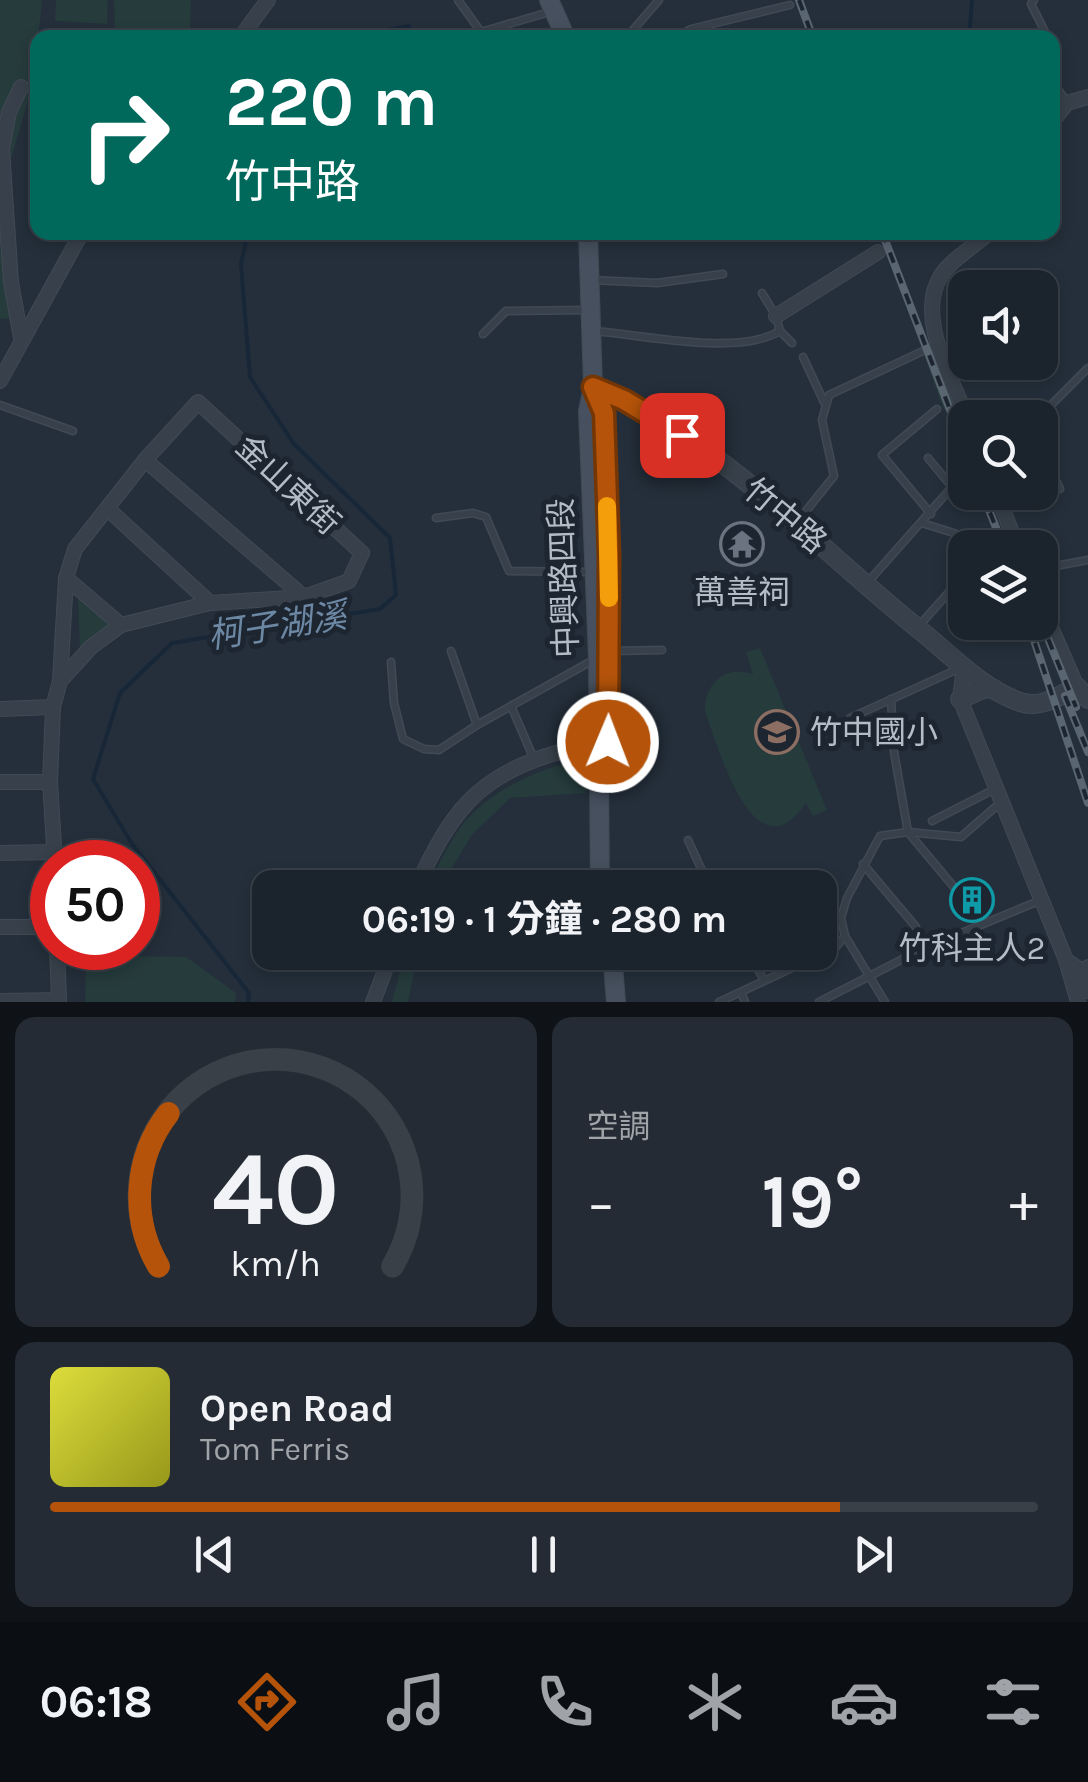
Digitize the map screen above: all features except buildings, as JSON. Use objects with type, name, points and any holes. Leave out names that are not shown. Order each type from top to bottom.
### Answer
[{"type":"main road","points":[[552,5],[563,30]]},
{"type":"main road","name":"中興路四段","points":[[588,240],[593,387],[604,413],[599,561],[604,654],[600,870]]},
{"type":"main road","name":"中興路四段","points":[[603,742],[609,870]]},
{"type":"main road","points":[[604,1002],[606,970]]},
{"type":"main road","points":[[609,970],[616,1002]]},
{"type":"street","points":[[246,30],[268,0]]},
{"type":"street","points":[[21,338],[11,282],[2,149],[9,112],[22,87]]},
{"type":"street","points":[[1060,112],[1067,103],[1088,97]]},
{"type":"street","points":[[0,381],[78,240]]},
{"type":"street","points":[[961,400],[939,344],[932,310],[940,276],[981,240]]},
{"type":"street","points":[[778,323],[878,252]]},
{"type":"street","name":"竹中路","points":[[593,387],[676,430],[798,522],[864,586],[994,690],[1020,702],[1036,704],[1082,693]]},
{"type":"street","name":"金山東街","points":[[54,840],[50,782],[53,707],[60,681],[66,578],[75,549],[145,460],[198,402],[362,553],[349,581],[304,597],[210,603],[121,624],[91,647],[60,681]]},
{"type":"street","points":[[145,460],[304,597]]},
{"type":"street","points":[[109,510],[210,603]]},
{"type":"street","points":[[66,578],[121,624]]},
{"type":"street","points":[[1058,640],[1082,693]]},
{"type":"street","points":[[964,666],[960,700],[1066,960],[1078,1002]]},
{"type":"street","points":[[960,700],[978,690],[994,690]]},
{"type":"street","points":[[0,709],[53,707]]},
{"type":"street","points":[[425,870],[450,820],[473,796],[502,775],[534,759],[603,742]]},
{"type":"street","points":[[0,782],[50,782]]},
{"type":"street","points":[[0,853],[30,855]]},
{"type":"street","points":[[0,927],[30,927]]},
{"type":"street","points":[[1066,960],[1086,970],[1088,991]]},
{"type":"street","points":[[0,1001],[60,1000],[58,970]]},
{"type":"street","points":[[374,1002],[386,970]]},
{"type":"lane","points":[[458,0],[480,30]]},
{"type":"lane","points":[[633,30],[659,0]]},
{"type":"lane","points":[[1034,0],[1031,4],[1044,30]]},
{"type":"lane","points":[[486,30],[552,5]]},
{"type":"lane","points":[[688,30],[790,5]]},
{"type":"lane","points":[[1060,93],[1067,103]]},
{"type":"lane","points":[[589,280],[657,284],[723,274]]},
{"type":"lane","points":[[762,293],[792,343]]},
{"type":"lane","points":[[483,334],[506,311],[590,310]]},
{"type":"lane","points":[[591,330],[714,342],[764,341],[778,323]]},
{"type":"lane","points":[[798,522],[834,476],[822,420],[832,392],[939,344]]},
{"type":"lane","points":[[803,357],[825,403]]},
{"type":"lane","points":[[1056,400],[1088,368]]},
{"type":"lane","points":[[0,405],[73,432]]},
{"type":"lane","points":[[931,514],[882,456],[937,409]]},
{"type":"lane","points":[[864,586],[952,487],[928,458]]},
{"type":"lane","points":[[1058,484],[1060,488]]},
{"type":"lane","points":[[436,518],[472,513],[486,517],[509,572],[599,561]]},
{"type":"lane","points":[[922,523],[948,533]]},
{"type":"lane","points":[[1058,566],[1088,560]]},
{"type":"lane","points":[[917,628],[948,593]]},
{"type":"lane","points":[[391,662],[394,703],[403,738],[424,749],[440,750],[604,654],[662,650]]},
{"type":"lane","points":[[451,651],[477,725]]},
{"type":"lane","points":[[850,718],[964,666]]},
{"type":"lane","points":[[891,700],[894,752],[908,832],[958,892]]},
{"type":"lane","points":[[510,706],[534,759]]},
{"type":"lane","points":[[885,1002],[846,936],[841,918],[863,864],[880,836],[908,832],[961,837],[999,795]]},
{"type":"lane","points":[[932,822],[999,795]]},
{"type":"lane","points":[[688,840],[702,870]]},
{"type":"lane","points":[[863,864],[916,927]]},
{"type":"lane","points":[[820,1002],[938,942],[1042,900]]},
{"type":"lane","points":[[718,1002],[835,948],[846,936]]},
{"type":"lane","points":[[758,970],[764,980]]},
{"type":"lane","points":[[740,992],[746,1002]]},
{"type":"green space","points":[[0,0],[42,0],[39,30],[30,30],[30,94],[9,166],[17,318],[0,319]]},
{"type":"green space","points":[[56,0],[108,0],[107,24],[55,21]]},
{"type":"green space","points":[[114,0],[191,0],[190,30],[115,30]]},
{"type":"green space","points":[[945,347],[948,380],[958,380],[965,400],[948,400],[948,409],[944,410],[924,355]]},
{"type":"green space","points":[[78,596],[116,624],[80,653]]},
{"type":"green space","points":[[760,648],[827,810],[813,816],[806,803],[787,822],[770,826],[755,817],[741,800],[705,712],[712,685],[725,674],[753,674],[746,652]]},
{"type":"green space","points":[[587,758],[586,793],[510,798],[472,835],[450,870],[436,870],[473,813],[498,793],[556,766]]},
{"type":"green space","points":[[160,956],[186,957],[236,993],[235,1002],[85,1002],[86,970],[160,970]]},
{"type":"green space","points":[[400,970],[415,970],[408,1002],[392,1002]]},
{"type":"waterway","name":"柯子湖溪","points":[[970,30],[972,0]]},
{"type":"waterway","name":"柯子湖溪","points":[[387,30],[409,26],[410,30]]},
{"type":"waterway","name":"柯子湖溪","points":[[246,240],[241,264],[250,377],[294,444],[390,538],[396,595],[380,609],[172,643],[120,693],[93,779],[132,844],[249,993],[248,1002]]},
{"type":"railway","points":[[799,0],[810,30]]},
{"type":"railway","points":[[885,240],[948,405]]},
{"type":"railway","points":[[989,510],[997,530]]},
{"type":"railway","points":[[1034,640],[1088,803]]},
{"type":"railway","points":[[1049,640],[1076,707]]},
{"type":"railway","points":[[1065,696],[1088,752]]},
{"type":"slow traffic","points":[[607,506],[609,598]]},
{"type":"place","name":"萬善祠","points":[[742,544]]},
{"type":"place","name":"竹中國小","points":[[777,732]]},
{"type":"place","name":"竹科主人2","points":[[972,900]]},
{"type":"route","points":[[608,742],[609,556],[604,413],[593,387],[624,400],[682,435]]}]
